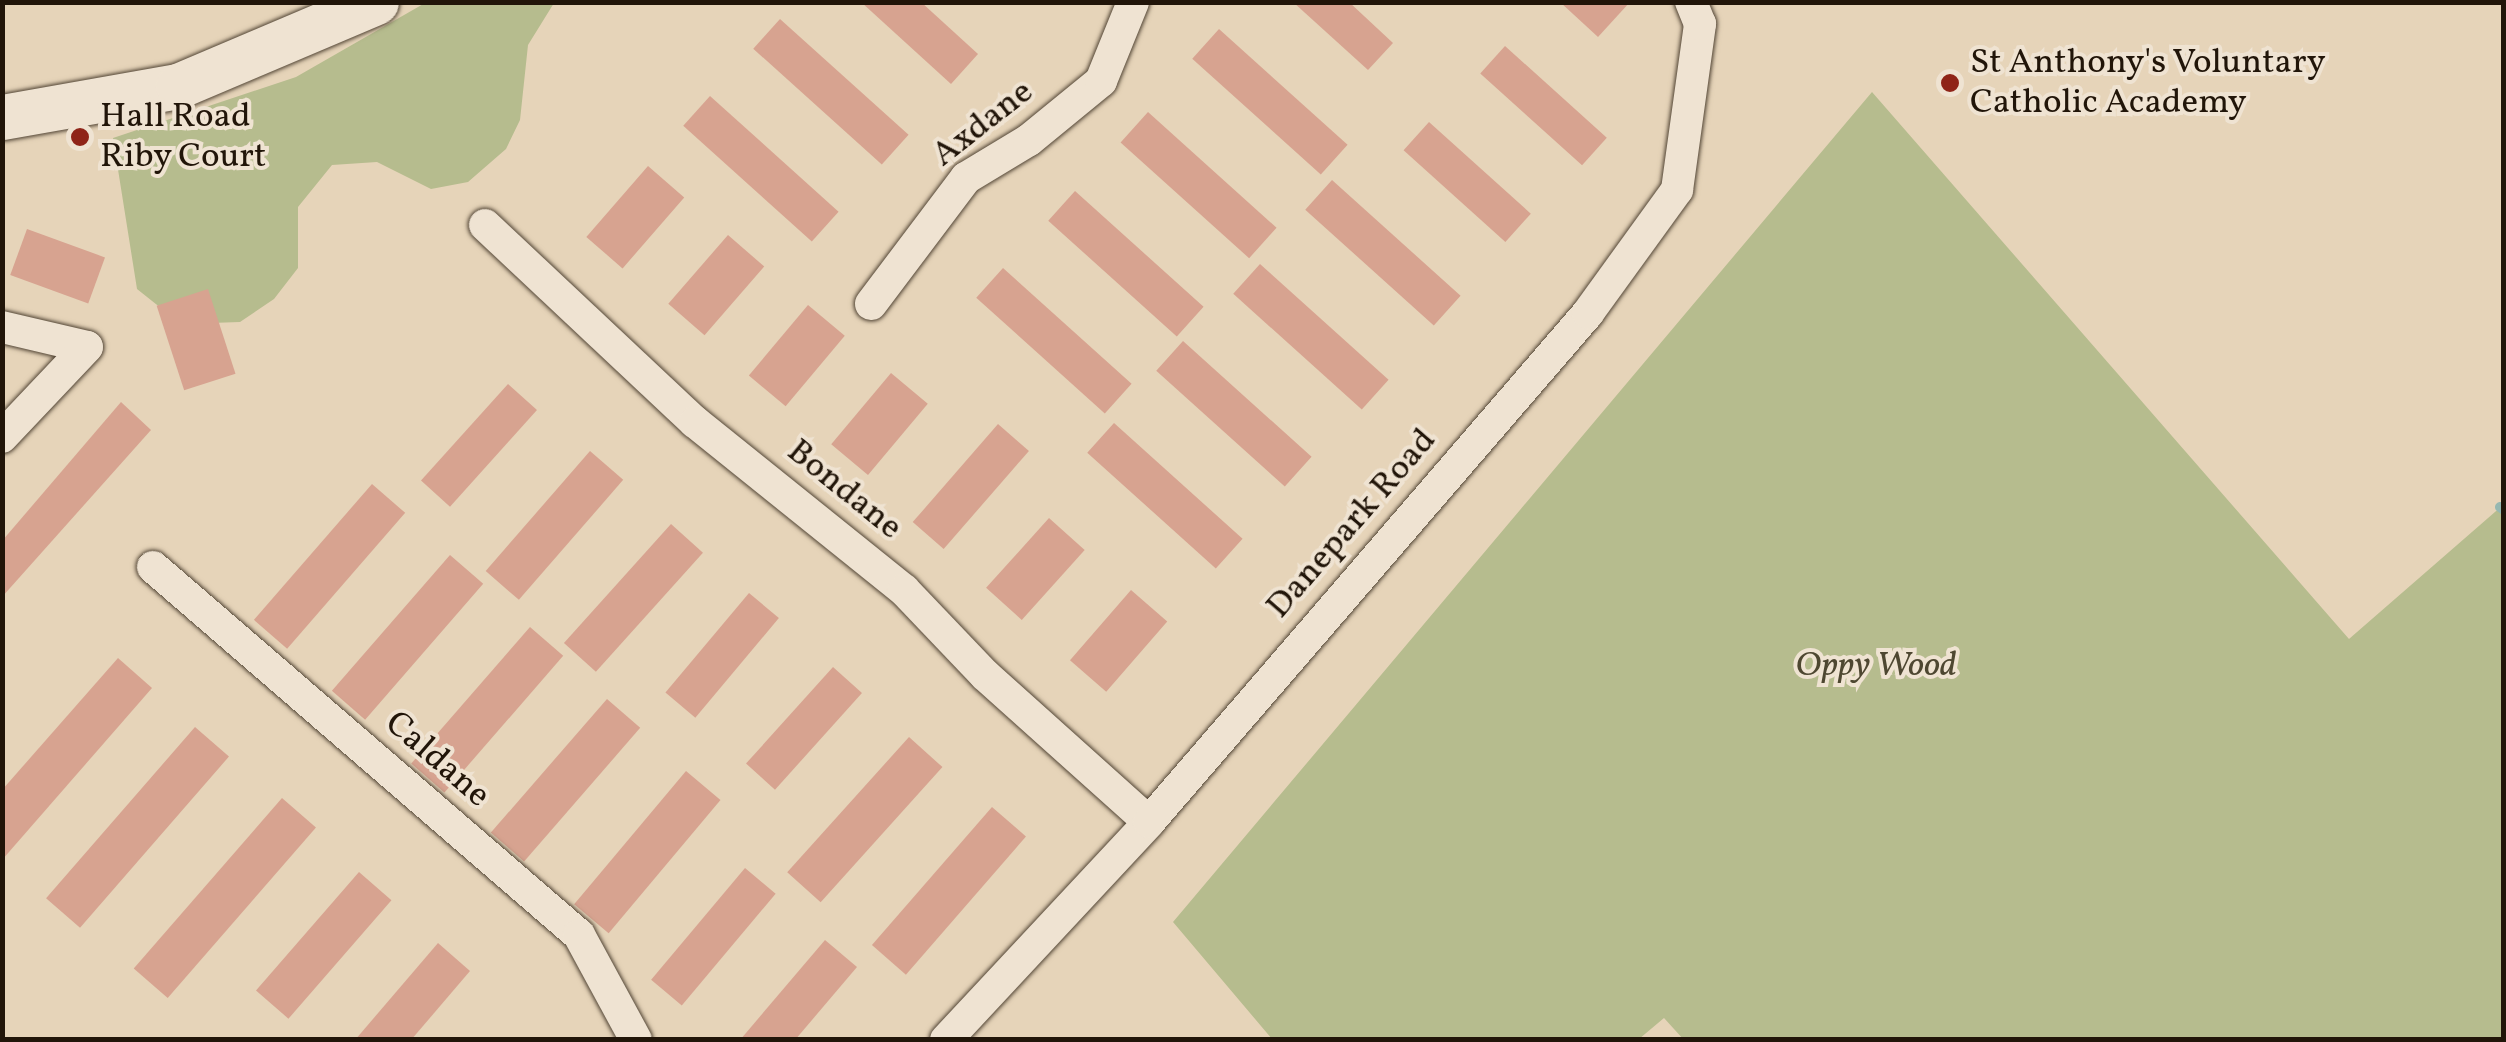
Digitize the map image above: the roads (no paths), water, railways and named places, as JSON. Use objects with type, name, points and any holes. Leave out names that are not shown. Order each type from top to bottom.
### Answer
[{"type":"street","name":"Axdane","points":[[871,304],[966,178],[1029,140],[1101,80],[1133,2]]},
{"type":"street","name":"Danepark Road","points":[[946,1040],[1149,822],[1588,313],[1677,190],[1700,24],[1691,2]]},
{"type":"street","points":[[2,117],[178,86],[367,5]]},
{"type":"street","name":"Bondane","points":[[485,225],[695,422],[904,590],[984,675],[1149,822]]},
{"type":"street","points":[[2,327],[87,347],[2,437]]},
{"type":"street","name":"Caldane","points":[[153,566],[580,935],[636,1040]]},
{"type":"waterway","points":[[2500,507],[2504,510]]},
{"type":"place","name":"St Anthony's Voluntary Catholic Academy","points":[[1950,83]]},
{"type":"place","name":"Hall Road Riby Court","points":[[80,137]]},
{"type":"park label","name":"Oppy Wood","points":[[1876,666]]}]
